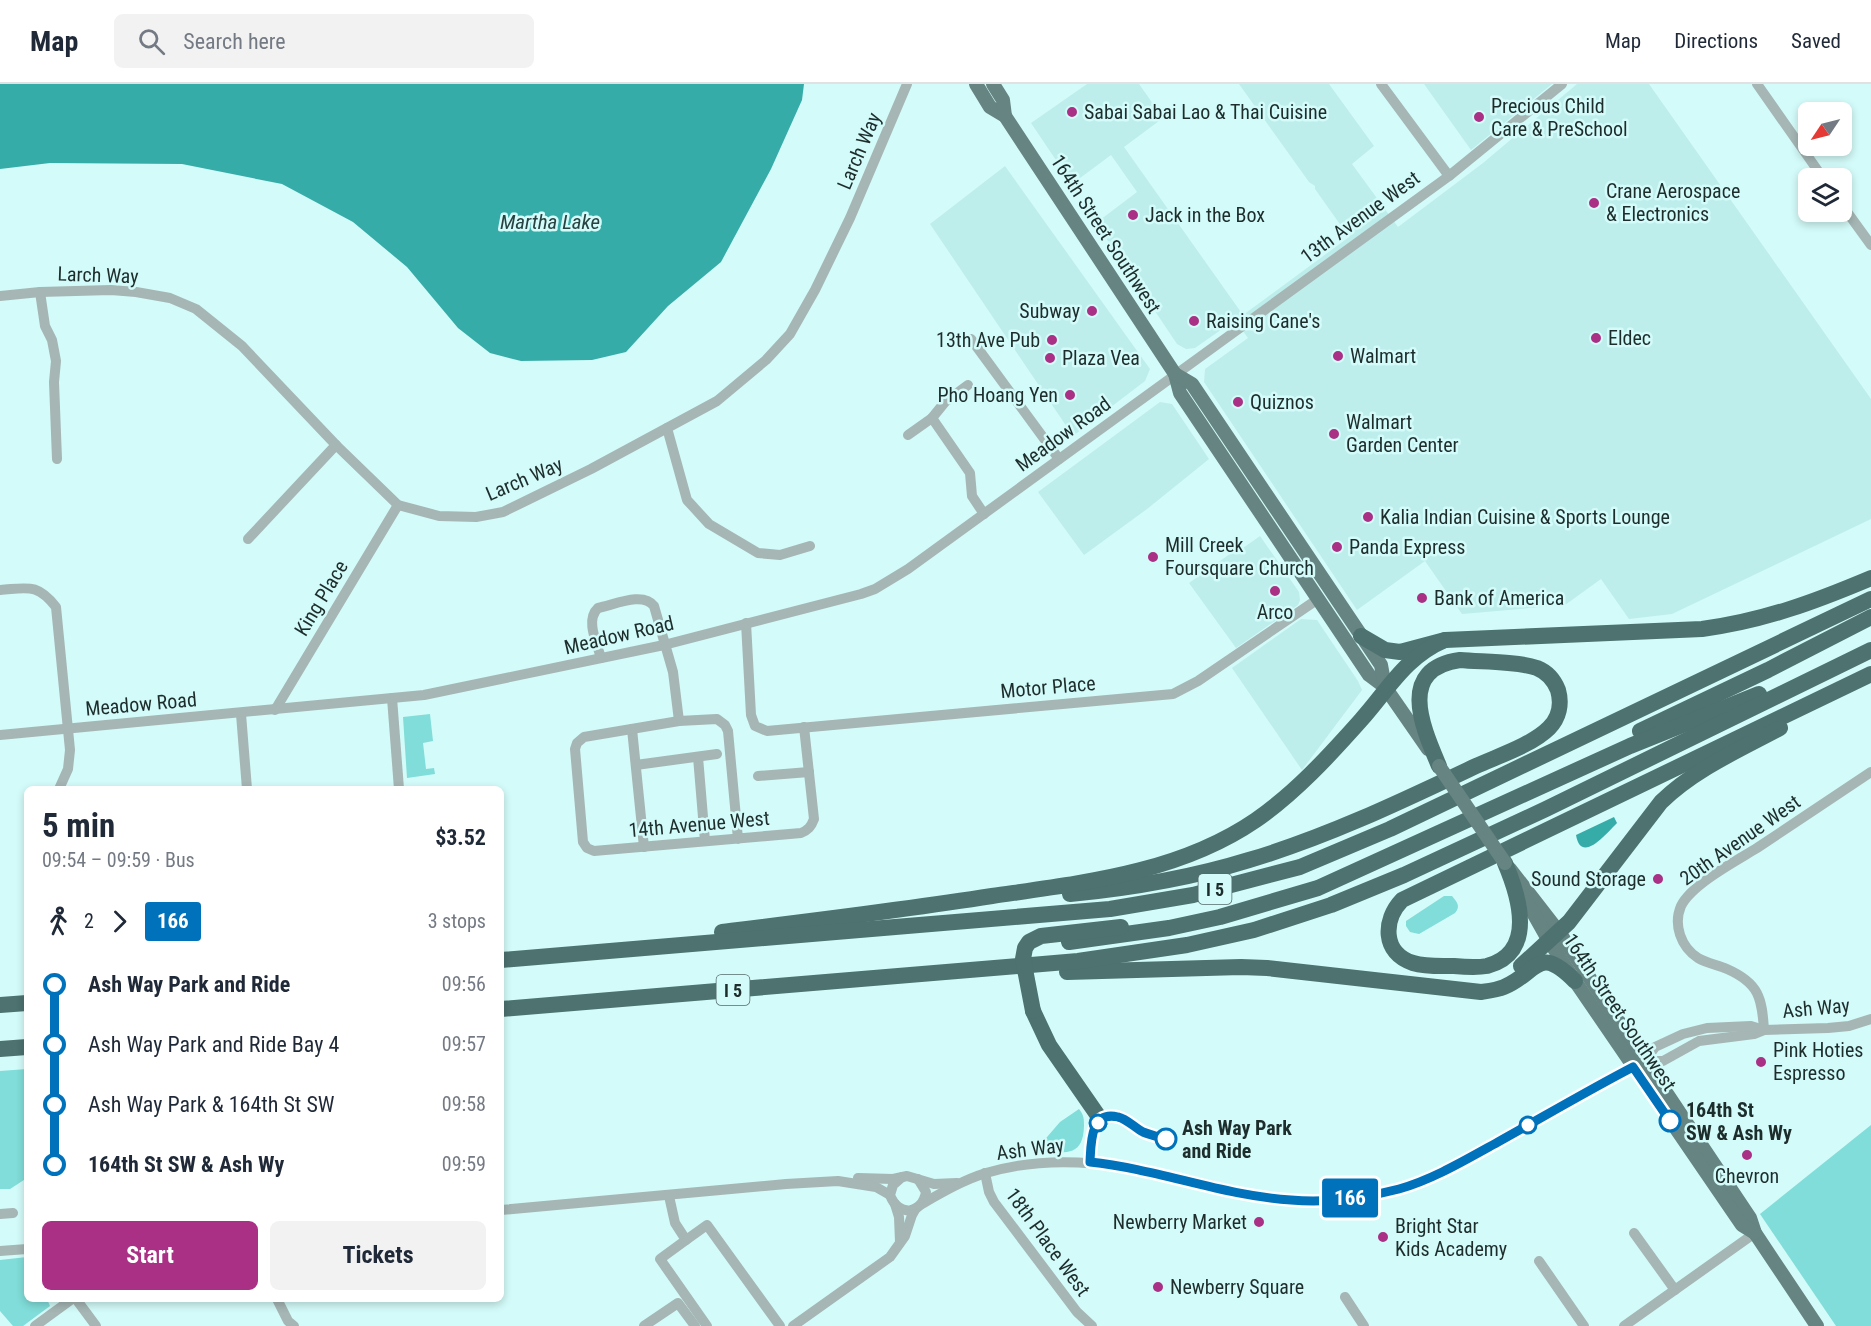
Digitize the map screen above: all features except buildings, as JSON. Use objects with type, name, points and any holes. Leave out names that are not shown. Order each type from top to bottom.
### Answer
[{"type":"highway","points":[[1361,636],[1384,650],[1400,652],[1445,640],[1721,627],[1797,608],[1871,578]]},
{"type":"highway","name":"I 5","points":[[504,960],[1110,909],[1214,889],[1300,867],[1390,829],[1871,600]]},
{"type":"highway","points":[[1101,1120],[1049,1045],[1033,1011],[1025,968],[1025,948],[1035,938],[1176,920],[1231,908],[1301,887],[1373,858],[1768,670],[1871,617]]},
{"type":"highway","points":[[504,960],[924,907],[1122,875],[1164,863],[1219,841],[1257,819],[1300,783],[1362,719],[1398,673],[1425,651],[1445,640]]},
{"type":"highway","points":[[1025,968],[1026,961],[1034,949],[1047,945],[1148,932],[1209,920],[1318,888],[1630,746],[1871,650]]},
{"type":"highway","name":"I 5","points":[[504,1009],[1078,961],[1187,945],[1254,930],[1331,905],[1404,875],[1546,809],[1871,650]]},
{"type":"highway","points":[[924,907],[1113,890],[1197,874],[1284,849],[1390,806],[1541,734],[1553,724],[1559,710],[1560,696],[1552,680],[1541,670],[1526,666],[1460,660],[1436,668],[1426,677],[1421,686],[1419,710],[1439,766]]},
{"type":"highway","points":[[1505,863],[1518,897],[1521,928],[1514,945],[1502,958],[1487,966],[1477,967],[1422,965],[1408,962],[1395,950],[1389,937],[1389,921],[1394,908],[1402,900],[1871,674]]},
{"type":"highway","points":[[1451,987],[1460,981],[1472,983],[1489,981],[1514,972],[1554,937],[1586,902],[1661,801],[1675,788],[1691,777],[1871,679]]},
{"type":"highway","points":[[966,971],[1077,972],[1241,967],[1451,987],[1457,991],[1481,992],[1504,987],[1535,965],[1548,962],[1562,968],[1575,981]]},
{"type":"highway","points":[[0,1005],[24,1003]]},
{"type":"highway","points":[[0,1049],[24,1047]]},
{"type":"main road","name":"164th Street Southwest","points":[[976,84],[990,107],[1005,116],[1175,374],[1180,393],[1369,675],[1385,687],[1639,1064]]},
{"type":"main road","name":"164th Street Southwest","points":[[993,84],[1003,100],[1005,116]]},
{"type":"main road","name":"164th Street Southwest","points":[[1175,374],[1192,384],[1381,665],[1385,687]]},
{"type":"main road","name":"164th Street Southwest","points":[[1554,937],[1575,981],[1639,1064],[1750,1218],[1755,1233],[1816,1326]]},
{"type":"street","name":"Larch Way","points":[[0,296],[40,292],[111,290],[170,298],[196,309],[242,345],[336,445],[398,505],[439,516],[476,517],[503,512],[717,401],[746,378],[790,334],[815,290],[850,218],[907,84]]},
{"type":"street","points":[[1381,84],[1449,176]]},
{"type":"street","name":"13th Avenue West","points":[[1175,374],[1449,176],[1562,84]]},
{"type":"street","points":[[1757,84],[1816,168]]},
{"type":"street","points":[[1852,219],[1871,245]]},
{"type":"street","points":[[40,292],[45,326],[52,340],[56,362],[54,382],[57,459]]},
{"type":"street","points":[[971,339],[1059,459]]},
{"type":"street","name":"Meadow Road","points":[[0,735],[424,695],[664,645],[861,594],[875,589],[908,569],[1175,374]]},
{"type":"street","points":[[908,435],[968,385]]},
{"type":"street","points":[[932,417],[970,472],[972,496],[984,514]]},
{"type":"street","points":[[667,428],[687,500],[709,524],[758,553],[780,555],[810,546]]},
{"type":"street","points":[[248,539],[336,445]]},
{"type":"street","name":"King Place","points":[[275,710],[398,505]]},
{"type":"street","points":[[0,590],[33,588],[47,596],[56,607],[70,760],[60,786]]},
{"type":"street","points":[[601,658],[591,620],[594,612],[642,598],[649,600],[654,606],[673,672],[679,720]]},
{"type":"street","name":"Motor Place","points":[[746,623],[751,716],[755,726],[767,731],[1173,694],[1198,681],[1318,599]]},
{"type":"street","points":[[392,698],[399,786]]},
{"type":"street","points":[[241,714],[247,786]]},
{"type":"street","points":[[644,847],[632,729],[679,720],[717,719],[725,725],[728,731],[738,839]]},
{"type":"street","points":[[758,776],[809,772],[804,727]]},
{"type":"street","name":"14th Avenue West","points":[[632,729],[584,737],[579,740],[575,749],[583,842],[587,848],[594,851],[801,833],[812,825],[814,819],[809,772]]},
{"type":"street","points":[[636,765],[717,754]]},
{"type":"street","points":[[698,757],[705,842]]},
{"type":"street","name":"20th Avenue West","points":[[1764,1030],[1759,994],[1751,982],[1729,970],[1700,960],[1689,952],[1679,933],[1681,907],[1686,898],[1716,874],[1871,772]]},
{"type":"street","name":"Ash Way","points":[[918,1207],[961,1183],[985,1173],[1034,1164],[1090,1162],[1121,1165],[1249,1194],[1291,1200],[1324,1201],[1359,1197],[1400,1188],[1428,1178],[1639,1064],[1663,1061],[1699,1041],[1754,1034],[1764,1030],[1850,1026],[1871,1019]]},
{"type":"street","name":"18th Place West","points":[[985,1173],[989,1192],[994,1202],[1077,1312],[1092,1326]]},
{"type":"street","points":[[900,1244],[899,1217],[893,1200],[893,1185],[902,1177]]},
{"type":"street","points":[[793,1326],[885,1262],[900,1244],[926,1192],[917,1179],[912,1177],[846,1178],[837,1182]]},
{"type":"street","name":"Ash Way","points":[[917,1179],[934,1184],[961,1183]]},
{"type":"street","points":[[504,1210],[786,1184],[837,1182],[876,1187],[905,1210],[918,1207]]},
{"type":"street","points":[[669,1196],[675,1223],[686,1240]]},
{"type":"street","points":[[0,1214],[13,1213]]},
{"type":"street","points":[[707,1326],[660,1259],[707,1225],[780,1326]]},
{"type":"street","points":[[1634,1233],[1675,1290]]},
{"type":"street","points":[[1624,1326],[1755,1233]]},
{"type":"street","points":[[0,1251],[24,1249]]},
{"type":"street","points":[[1539,1261],[1584,1326]]},
{"type":"street","points":[[1345,1297],[1364,1326]]},
{"type":"street","points":[[35,1326],[70,1302]]},
{"type":"street","points":[[76,1302],[96,1326]]},
{"type":"street","points":[[278,1302],[288,1321],[294,1326]]},
{"type":"street","points":[[644,1326],[678,1303],[694,1326]]},
{"type":"shaded area","points":[[1087,84],[1139,84],[1163,118],[1124,147],[1243,315],[1349,237],[1315,186],[1309,182],[1239,84],[1329,84],[1374,146],[1352,164],[1398,227],[1483,163],[1577,84],[1649,84],[1871,399],[1871,519],[1672,614],[1629,619],[1601,579],[1565,605],[1462,614],[1425,561],[1357,610],[1204,382],[1205,369],[1248,338],[1235,320],[1195,348],[1186,349],[1177,344],[1096,223],[1137,192],[1111,155],[1072,184],[1031,123]]},
{"type":"shaded area","name":"Precious Child Care & PreSchool","points":[[1424,84],[1552,84],[1471,150]]},
{"type":"shaded area","points":[[1005,166],[1150,369],[1145,381],[1073,436],[930,224]]},
{"type":"shaded area","points":[[1160,402],[1172,404],[1209,459],[1147,509],[1084,555],[1038,492]]},
{"type":"shaded area","points":[[1260,536],[1299,592],[1300,600],[1298,605],[1236,648],[1189,583],[1241,546],[1243,548]]},
{"type":"shaded area","points":[[1301,619],[1317,620],[1362,690],[1302,770],[1232,668]]},
{"type":"shaded area","points":[[430,714],[433,741],[423,743],[426,769],[434,768],[435,774],[407,778],[403,717]]},
{"type":"shaded area","points":[[1444,896],[1452,896],[1457,902],[1458,908],[1455,913],[1419,934],[1410,932],[1406,921]]},
{"type":"shaded area","points":[[24,1069],[24,1180],[10,1189],[0,1189],[0,1071]]},
{"type":"shaded area","points":[[1079,1109],[1084,1126],[1081,1143],[1067,1152],[1044,1153],[1041,1144],[1060,1122]]},
{"type":"shaded area","points":[[1871,1125],[1871,1326],[1836,1326],[1760,1214]]},
{"type":"shaded area","points":[[24,1257],[24,1302],[48,1302],[50,1306],[23,1326],[13,1326],[0,1311],[0,1260]]},
{"type":"water","name":"Martha Lake","points":[[0,84],[804,84],[802,100],[771,169],[721,262],[668,306],[626,352],[592,360],[521,361],[490,353],[458,328],[407,267],[353,222],[282,184],[182,164],[50,163],[0,169]]},
{"type":"water","points":[[1614,817],[1617,823],[1595,844],[1583,847],[1579,844],[1576,835]]},
{"type":"bus line","name":"166","points":[[1166,1139],[1144,1132],[1119,1117],[1106,1118],[1096,1124],[1092,1132],[1090,1162],[1121,1165],[1249,1194],[1291,1200],[1324,1201],[1359,1197],[1400,1188],[1428,1178],[1633,1067],[1670,1121]]},
{"type":"place","name":"Sabai Sabai Lao & Thai Cuisine","points":[[1072,112]]},
{"type":"place","name":"Precious Child Care & PreSchool","points":[[1479,117]]},
{"type":"place","name":"Crane Aerospace & Electronics","points":[[1594,203]]},
{"type":"place","name":"Jack in the Box","points":[[1133,215]]},
{"type":"place","name":"Subway","points":[[1092,311]]},
{"type":"place","name":"Raising Cane's","points":[[1194,321]]},
{"type":"place","name":"Eldec","points":[[1596,338]]},
{"type":"place","name":"13th Ave Pub","points":[[1052,340]]},
{"type":"place","name":"Walmart","points":[[1338,356]]},
{"type":"place","name":"Plaza Vea","points":[[1050,358]]},
{"type":"place","name":"Pho Hoang Yen","points":[[1070,395]]},
{"type":"place","name":"Quiznos","points":[[1238,402]]},
{"type":"place","name":"Walmart Garden Center","points":[[1334,434]]},
{"type":"place","name":"Kalia Indian Cuisine & Sports Lounge","points":[[1368,517]]},
{"type":"place","name":"Panda Express","points":[[1337,547]]},
{"type":"place","name":"Mill Creek Foursquare Church","points":[[1153,557]]},
{"type":"place","name":"Arco","points":[[1275,591]]},
{"type":"place","name":"Bank of America","points":[[1422,598]]},
{"type":"place","name":"Sound Storage","points":[[1658,879]]},
{"type":"place","name":"Pink Hoties Espresso","points":[[1761,1062]]},
{"type":"place","name":"164th St SW & Ash Wy","points":[[1670,1121]]},
{"type":"place","name":"Ash Way Park and Ride","points":[[1166,1139]]},
{"type":"place","name":"Chevron","points":[[1747,1155]]},
{"type":"place","name":"Newberry Market","points":[[1259,1222]]},
{"type":"place","name":"Bright Star Kids Academy","points":[[1383,1237]]},
{"type":"place","name":"Newberry Square","points":[[1158,1287]]}]
